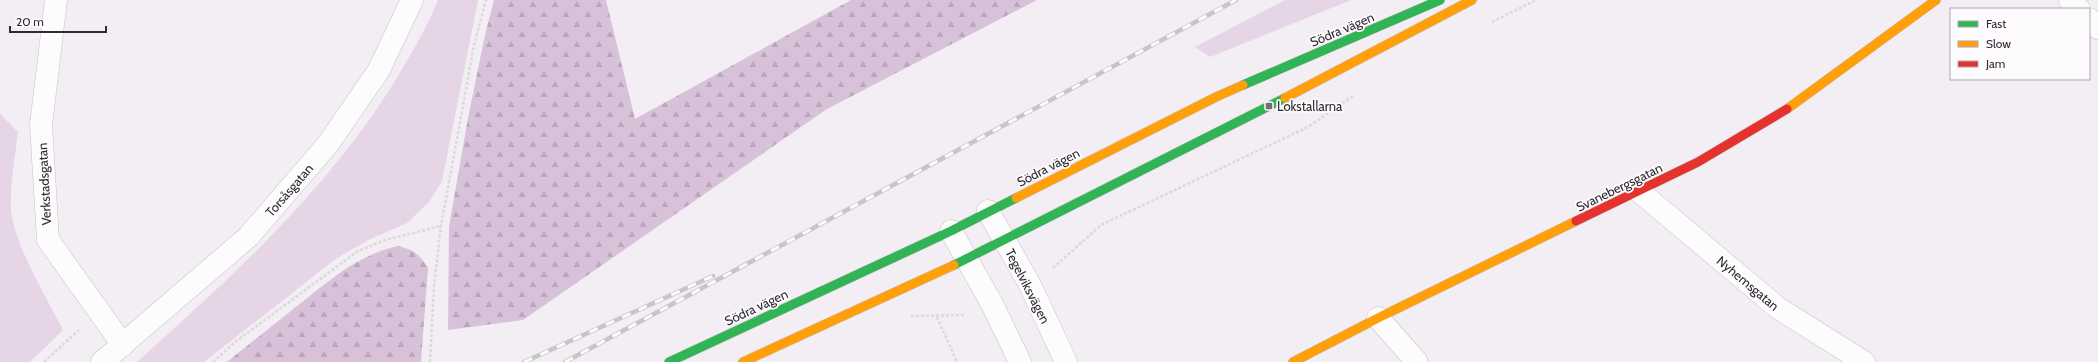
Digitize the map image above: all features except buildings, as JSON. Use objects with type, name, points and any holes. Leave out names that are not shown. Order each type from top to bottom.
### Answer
[{"type":"main road","name":"Södra vägen","points":[[669,362],[951,230],[1216,97],[1440,0]]},
{"type":"main road","points":[[743,362],[967,259],[1269,106],[1472,0]]},
{"type":"main road","name":"Svanebergsgatan","points":[[1293,362],[1378,318],[1640,192],[1698,162],[1791,107],[1936,0]]},
{"type":"street","name":"Verkstadsgatan","points":[[56,0],[41,125],[48,240],[123,345]]},
{"type":"street","name":"Torsåsgatan","points":[[102,362],[248,237],[328,144],[379,70],[412,0]]},
{"type":"street","points":[[2070,0],[2078,8]]},
{"type":"street","points":[[2090,20],[2098,28]]},
{"type":"street","name":"Nyhemsgatan","points":[[1640,192],[1778,308],[1864,362]]},
{"type":"street","name":"Tegelviksvägen","points":[[988,211],[1030,285],[1066,362]]},
{"type":"street","points":[[951,230],[992,304],[1020,362]]},
{"type":"street","points":[[1378,318],[1418,362]]},
{"type":"path","points":[[430,362],[434,286],[441,226],[474,45],[486,0]]},
{"type":"path","points":[[1487,24],[1536,0]]},
{"type":"path","points":[[1030,285],[1056,266],[1101,225],[1308,126],[1357,93]]},
{"type":"path","points":[[213,362],[235,342],[358,252],[385,240],[441,226]]},
{"type":"path","points":[[957,362],[937,317],[970,315],[992,304]]},
{"type":"path","points":[[44,362],[65,341],[100,313]]},
{"type":"shaded area","points":[[438,0],[478,0],[442,181],[429,202],[407,223],[368,240],[337,258],[204,362],[137,362],[248,259],[283,224],[317,186],[349,147],[378,107],[414,49]]},
{"type":"shaded area","points":[[1285,0],[1351,0],[1210,57],[1195,47]]},
{"type":"shaded area","points":[[0,114],[18,132],[11,190],[13,223],[24,254],[63,330],[30,362],[0,362]]},
{"type":"green space","points":[[494,0],[606,0],[635,119],[851,0],[1037,0],[827,109],[523,320],[448,330],[449,227],[468,118],[485,35]]},
{"type":"green space","points":[[398,246],[416,253],[428,268],[421,362],[227,362],[344,270],[369,256]]},
{"type":"railway","points":[[565,362],[1236,0]]},
{"type":"railway","points":[[524,362],[713,276]]},
{"type":"traffic: fast","points":[[1243,85],[1440,0]]},
{"type":"traffic: fast","points":[[954,265],[1285,98]]},
{"type":"traffic: fast","points":[[669,362],[951,231],[1016,198]]},
{"type":"traffic: slow","points":[[1285,98],[1472,0]]},
{"type":"traffic: slow","points":[[1787,109],[1936,0]]},
{"type":"traffic: slow","points":[[1016,198],[1216,97],[1243,85]]},
{"type":"traffic: slow","points":[[1293,362],[1378,318],[1576,221]]},
{"type":"traffic: slow","points":[[743,362],[954,265]]},
{"type":"traffic: jam","points":[[1576,221],[1698,162],[1787,109]]},
{"type":"place","name":"Lokstallarna","points":[[1269,106]]}]
